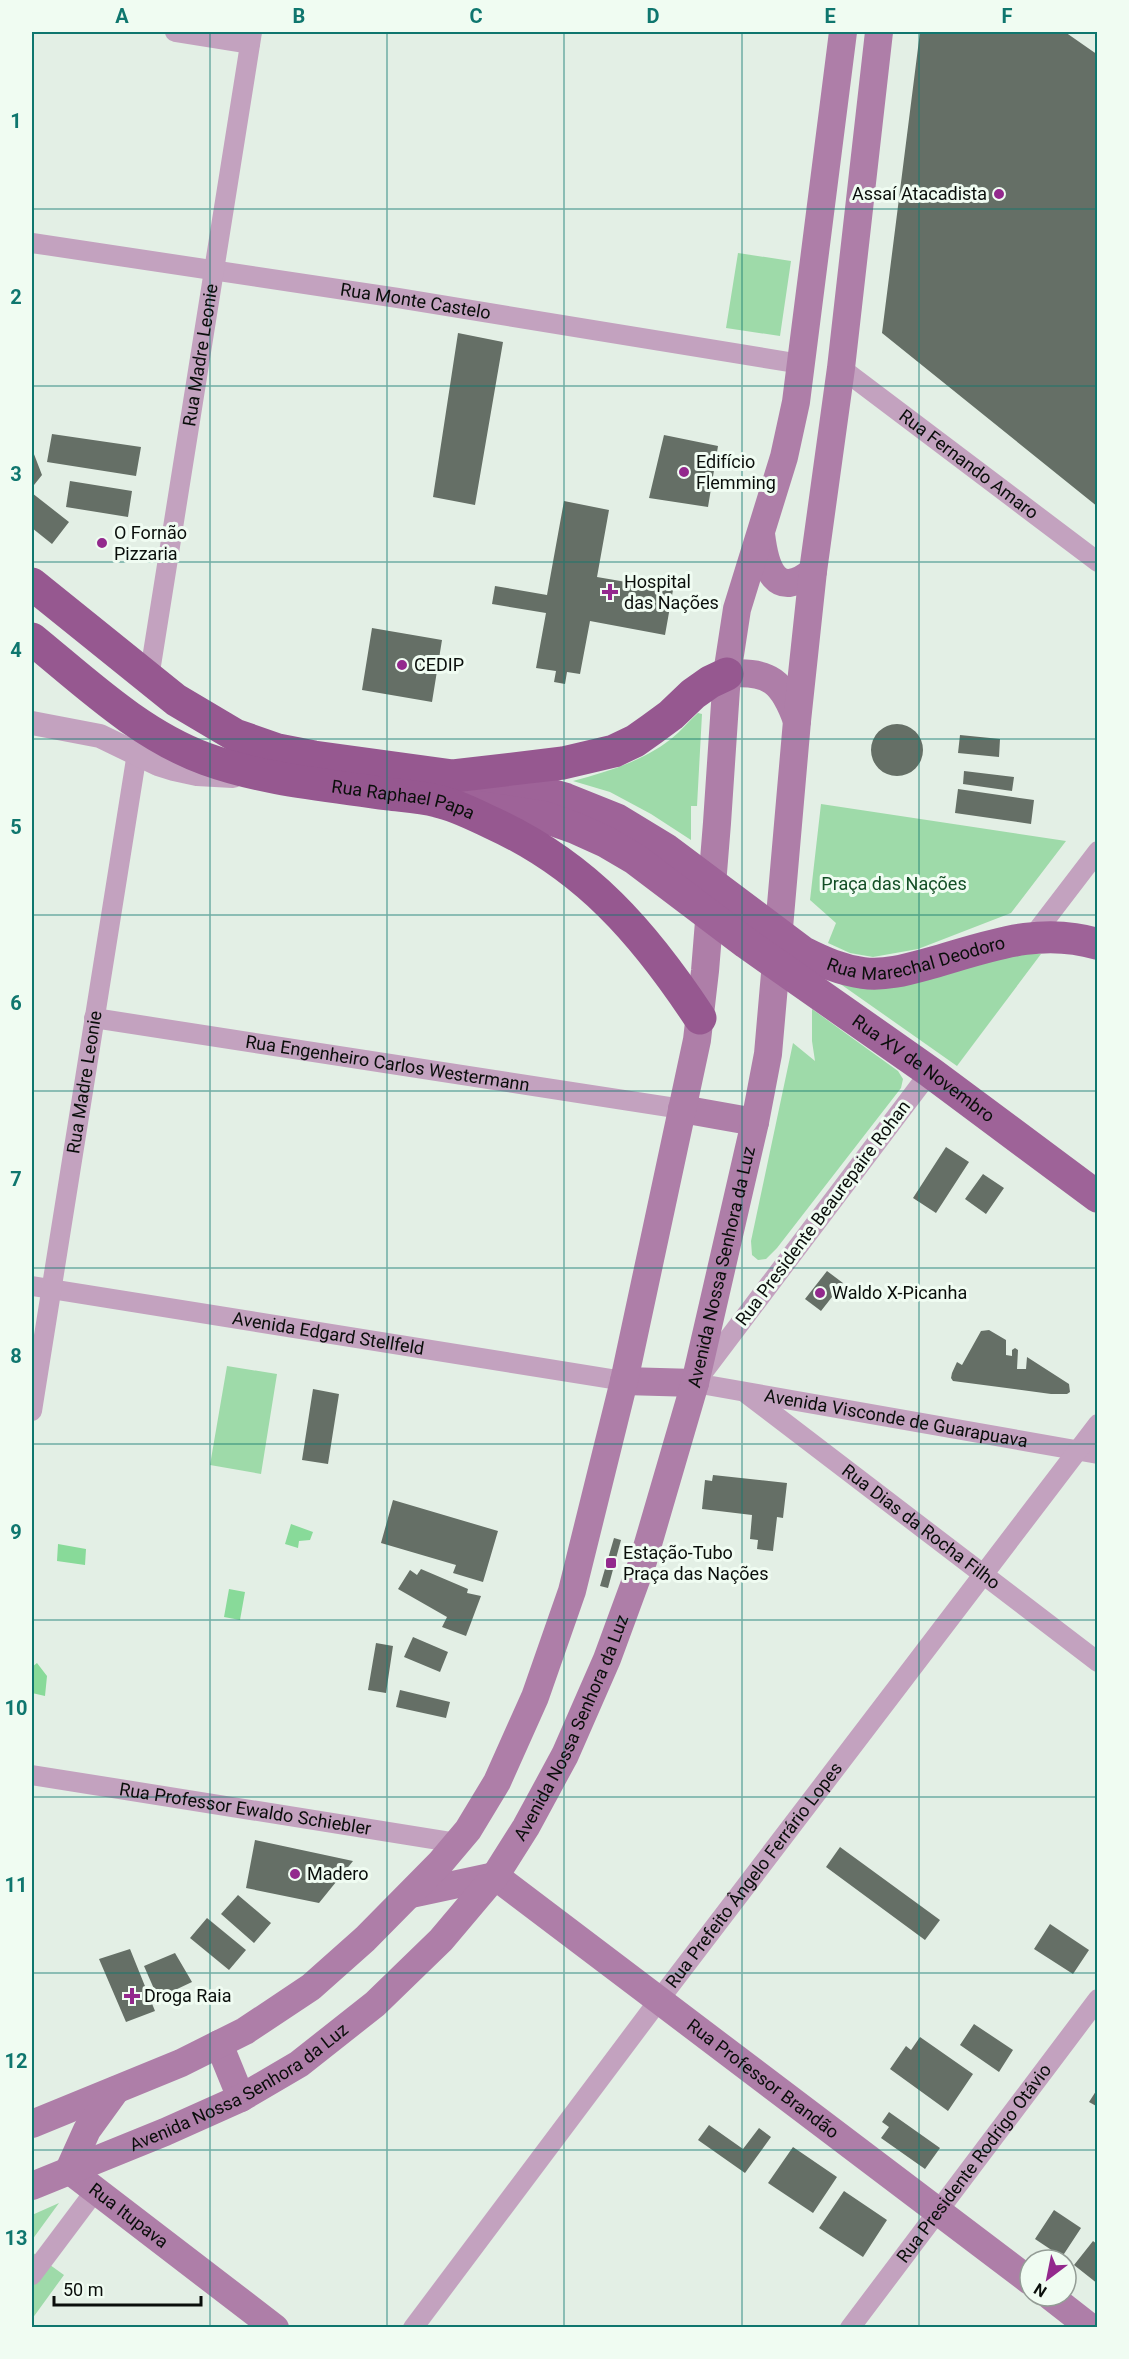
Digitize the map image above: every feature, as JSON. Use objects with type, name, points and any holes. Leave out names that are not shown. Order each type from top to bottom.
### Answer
[{"type":"highway","name":"Rua Raphael Papa","points":[[32,584],[148,678],[198,714],[227,731],[253,742],[446,789]]},
{"type":"highway","points":[[32,639],[146,729],[175,746],[224,765],[266,776]]},
{"type":"highway","points":[[446,789],[592,758],[614,751],[635,741],[671,715],[693,694],[710,682],[728,674]]},
{"type":"highway","name":"Rua Raphael Papa","points":[[266,776],[446,789]]},
{"type":"highway","points":[[446,789],[507,830],[547,852],[615,907],[672,976],[700,1018]]},
{"type":"main road","points":[[32,2124],[219,2044],[262,2020],[311,1987],[411,1894],[458,1843],[497,1782],[535,1697],[552,1653],[584,1546],[624,1381],[700,1018],[728,674],[737,609],[791,429],[843,32]]},
{"type":"main road","name":"Avenida Nossa Senhora da Luz","points":[[32,2186],[165,2132],[241,2098],[298,2064],[375,2004],[441,1940],[495,1876],[531,1818],[565,1755],[607,1659],[643,1561],[695,1383],[755,1122],[772,1026],[797,722],[813,571],[841,368],[879,32]]},
{"type":"main road","points":[[760,529],[764,560],[769,572],[779,581],[790,584],[801,581],[813,571]]},
{"type":"main road","points":[[728,674],[749,672],[767,676],[781,687],[789,699],[797,722]]},
{"type":"main road","name":"Rua Raphael Papa","points":[[446,789],[538,791],[594,808],[642,833],[748,911]]},
{"type":"main road","name":"Rua Raphael Papa","points":[[446,789],[512,811],[544,817],[606,842],[635,859],[746,943]]},
{"type":"main road","name":"Rua Marechal Deodoro","points":[[748,911],[803,952],[824,963],[865,974],[904,970],[1033,936],[1057,936],[1098,944]]},
{"type":"main road","name":"Rua XV de Novembro","points":[[746,943],[930,1072],[1098,1197]]},
{"type":"main road","points":[[682,1109],[755,1122]]},
{"type":"main road","points":[[624,1381],[695,1383]]},
{"type":"main road","points":[[411,1894],[495,1876]]},
{"type":"main road","name":"Rua Professor Brandão","points":[[495,1876],[1018,2272]]},
{"type":"main road","points":[[219,2044],[241,2098]]},
{"type":"main road","points":[[69,2170],[97,2113],[117,2089]]},
{"type":"main road","name":"Rua Itupava","points":[[69,2170],[274,2328]]},
{"type":"main road","points":[[1065,2308],[1091,2328]]},
{"type":"street","points":[[175,32],[251,38]]},
{"type":"street","name":"Rua Madre Leonie","points":[[148,678],[251,38]]},
{"type":"street","name":"Rua Monte Castelo","points":[[32,243],[801,364]]},
{"type":"street","name":"Rua Fernando Amaro","points":[[841,368],[1098,562]]},
{"type":"street","points":[[88,733],[103,712],[105,700],[96,691]]},
{"type":"street","name":"Rua Raphael Papa","points":[[32,723],[100,736],[166,767],[197,774],[266,776]]},
{"type":"street","name":"Rua Madre Leonie","points":[[32,1411],[41,1287],[94,1018],[137,753]]},
{"type":"street","points":[[1033,936],[1098,850]]},
{"type":"street","name":"Rua Engenheiro Carlos Westermann","points":[[94,1018],[682,1109]]},
{"type":"street","name":"Rua Presidente Beaurepaire Rohan","points":[[695,1383],[930,1072]]},
{"type":"street","name":"Avenida Edgard Stellfeld","points":[[41,1287],[624,1381]]},
{"type":"street","name":"Avenida Visconde de Guarapuava","points":[[695,1383],[1098,1454]]},
{"type":"street","name":"Rua Dias da Rocha Filho","points":[[744,1392],[1098,1662]]},
{"type":"street","name":"Rua Prefeito Ângelo Ferrário Lopes","points":[[413,2328],[658,2000],[1098,1424]]},
{"type":"street","name":"Rua Professor Ewaldo Schiebler","points":[[32,1775],[458,1843]]},
{"type":"street","name":"Rua Presidente Rodrigo Otávio","points":[[850,2328],[1098,1999]]},
{"type":"street","points":[[32,2275],[95,2191]]},
{"type":"green space","points":[[738,253],[791,261],[780,336],[726,328]]},
{"type":"green space","points":[[698,713],[702,714],[697,806],[691,806],[691,840],[651,814],[610,792],[573,781],[612,770],[649,754],[671,739]]},
{"type":"green space","name":"Praça das Nações","points":[[821,804],[1066,841],[1011,913],[918,949],[873,957],[850,953],[828,943],[836,923],[810,900]]},
{"type":"green space","points":[[1023,952],[1041,954],[957,1066],[839,983]]},
{"type":"green space","points":[[812,1009],[898,1071],[903,1079],[901,1088],[777,1248],[766,1259],[758,1260],[752,1255],[751,1241],[793,1043],[815,1061],[812,1041]]},
{"type":"green space","points":[[227,1366],[277,1374],[261,1474],[210,1465]]},
{"type":"green space","points":[[59,2203],[32,2240],[32,2215]]},
{"type":"green space","points":[[32,2252],[64,2275],[32,2319]]},
{"type":"shaded area","points":[[291,1524],[313,1532],[310,1540],[299,1541],[298,1548],[285,1544]]},
{"type":"shaded area","points":[[58,1544],[86,1549],[85,1565],[57,1561]]},
{"type":"shaded area","points":[[229,1589],[245,1592],[240,1620],[224,1617]]},
{"type":"shaded area","points":[[37,1663],[47,1676],[45,1696],[32,1693],[32,1667]]},
{"type":"building","name":"Assaí Atacadista","points":[[920,32],[1065,32],[1098,55],[1098,507],[882,333]]},
{"type":"building","points":[[458,333],[503,342],[475,505],[433,497]]},
{"type":"building","points":[[52,434],[141,447],[136,476],[47,462]]},
{"type":"building","name":"Edifício Flemming","points":[[664,435],[718,446],[708,507],[649,498]]},
{"type":"building","points":[[32,449],[42,475],[34,485],[32,483]]},
{"type":"building","points":[[70,481],[132,491],[128,517],[66,507]]},
{"type":"building","points":[[32,493],[69,522],[52,544],[32,528]]},
{"type":"building","name":"Hospital das Nações","points":[[564,501],[609,510],[597,577],[673,590],[665,635],[590,621],[580,674],[567,672],[565,684],[554,682],[556,671],[536,668],[546,613],[492,604],[495,586],[547,595]]},
{"type":"building","name":"CEDIP","points":[[372,628],[442,640],[432,702],[362,690]]},
{"type":"building","points":[[892,724],[902,724],[916,731],[923,750],[916,769],[902,776],[892,776],[882,772],[875,765],[871,755],[871,745],[875,735],[882,728]]},
{"type":"building","points":[[960,735],[1000,739],[999,757],[958,753]]},
{"type":"building","points":[[964,771],[1014,777],[1012,791],[963,784]]},
{"type":"building","points":[[958,789],[1034,800],[1031,824],[955,813]]},
{"type":"building","points":[[946,1147],[969,1162],[936,1213],[913,1198]]},
{"type":"building","points":[[983,1174],[1004,1188],[986,1214],[965,1199]]},
{"type":"building","points":[[827,1271],[843,1283],[821,1311],[805,1299]]},
{"type":"building","points":[[989,1330],[1006,1340],[1006,1355],[1012,1356],[1012,1350],[1015,1348],[1018,1350],[1017,1369],[1026,1369],[1027,1357],[1069,1384],[1070,1392],[1051,1394],[953,1381],[952,1373],[957,1362],[962,1365],[981,1331]]},
{"type":"building","points":[[313,1389],[339,1394],[328,1464],[302,1460]]},
{"type":"building","points":[[713,1475],[787,1483],[783,1518],[777,1517],[773,1551],[757,1549],[758,1540],[750,1539],[752,1515],[702,1509],[705,1480],[712,1481]]},
{"type":"building","points":[[393,1500],[498,1531],[483,1582],[453,1573],[456,1565],[381,1543]]},
{"type":"building","name":"Estação-Tubo Praça das Nações","points":[[614,1538],[621,1540],[608,1588],[600,1586]]},
{"type":"building","points":[[421,1569],[468,1589],[467,1593],[481,1596],[466,1636],[442,1627],[447,1617],[398,1589],[410,1570],[417,1575]]},
{"type":"building","points":[[413,1637],[448,1652],[440,1672],[404,1657]]},
{"type":"building","points":[[376,1643],[393,1646],[386,1693],[368,1690]]},
{"type":"building","points":[[400,1690],[450,1702],[446,1718],[396,1707]]},
{"type":"building","name":"Madero","points":[[255,1840],[353,1861],[319,1903],[246,1888]]},
{"type":"building","points":[[840,1847],[940,1920],[925,1940],[826,1867]]},
{"type":"building","points":[[238,1895],[271,1923],[254,1943],[221,1914]]},
{"type":"building","points":[[207,1918],[246,1950],[229,1970],[190,1938]]},
{"type":"building","points":[[1050,1924],[1089,1950],[1073,1974],[1034,1949]]},
{"type":"building","name":"Droga Raia","points":[[130,1949],[155,2011],[126,2022],[99,1959]]},
{"type":"building","points":[[175,1953],[192,1982],[158,1998],[144,1966]]},
{"type":"building","points":[[974,2024],[1013,2050],[999,2072],[960,2045]]},
{"type":"building","points":[[920,2037],[973,2074],[948,2111],[890,2069],[906,2046],[911,2050]]},
{"type":"building","points":[[1098,2088],[1098,2107],[1089,2102]]},
{"type":"building","points":[[889,2112],[940,2148],[925,2169],[881,2138],[889,2127],[882,2122]]},
{"type":"building","points":[[709,2125],[743,2149],[759,2128],[771,2137],[745,2173],[698,2140]]},
{"type":"building","points":[[793,2147],[837,2177],[813,2213],[768,2183]]},
{"type":"building","points":[[844,2191],[887,2220],[863,2257],[819,2228]]},
{"type":"building","points":[[1054,2210],[1081,2228],[1068,2248],[1048,2248],[1035,2239]]},
{"type":"building","points":[[1093,2241],[1098,2245],[1098,2284],[1078,2268],[1078,2260]]},
{"type":"place","name":"Assaí Atacadista","points":[[999,194]]},
{"type":"place","name":"Edifício Flemming","points":[[684,472]]},
{"type":"place","name":"O Fornão Pizzaria","points":[[102,543]]},
{"type":"place","name":"Hospital das Nações","points":[[610,592]]},
{"type":"place","name":"CEDIP","points":[[402,665]]},
{"type":"place","name":"Waldo X-Picanha","points":[[820,1293]]},
{"type":"place","name":"Estação-Tubo Praça das Nações","points":[[611,1563]]},
{"type":"place","name":"Madero","points":[[295,1874]]},
{"type":"place","name":"Droga Raia","points":[[132,1996]]}]
